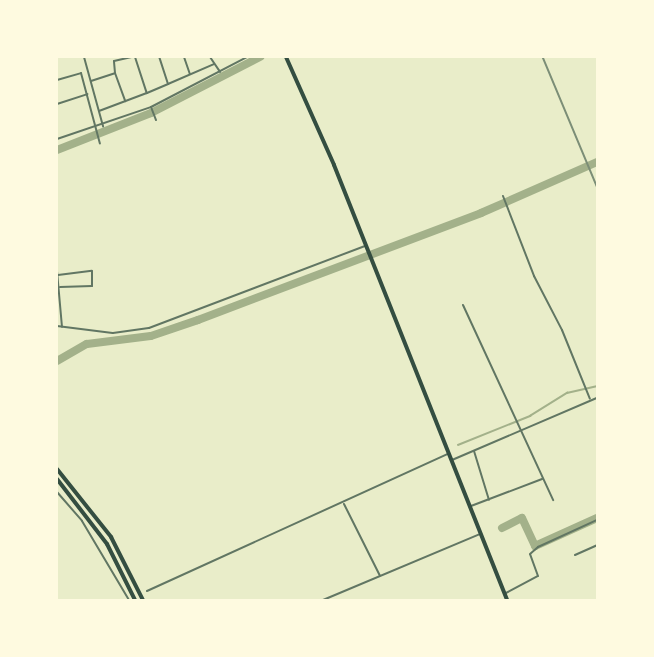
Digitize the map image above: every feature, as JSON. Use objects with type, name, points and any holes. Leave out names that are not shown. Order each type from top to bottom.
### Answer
[{"type":"main road","points":[[285,57],[334,165],[370,261],[471,506],[507,600]]},
{"type":"main road","points":[[57,469],[111,537],[143,600]]},
{"type":"main road","points":[[57,479],[107,544],[135,600]]},
{"type":"street","points":[[84,57],[103,126]]},
{"type":"street","points":[[125,102],[115,73],[114,61],[133,57],[147,93]]},
{"type":"street","points":[[159,57],[168,84]]},
{"type":"street","points":[[184,57],[190,74]]},
{"type":"street","points":[[210,57],[220,72]]},
{"type":"street","points":[[57,140],[98,128],[151,107],[247,57]]},
{"type":"street","points":[[99,111],[214,64]]},
{"type":"street","points":[[57,80],[81,73],[98,128],[100,143]]},
{"type":"street","points":[[91,81],[115,73]]},
{"type":"street","points":[[57,104],[87,94]]},
{"type":"street","points":[[151,107],[156,120]]},
{"type":"street","points":[[503,196],[590,399]]},
{"type":"street","points":[[57,326],[113,333],[149,328],[365,247]]},
{"type":"street","points":[[57,271],[62,327]]},
{"type":"street","points":[[58,275],[92,271],[92,286],[60,287]]},
{"type":"street","points":[[463,305],[519,433],[553,500]]},
{"type":"street","points":[[452,460],[519,433],[590,399],[597,398]]},
{"type":"street","points":[[473,450],[489,500]]},
{"type":"street","points":[[147,591],[449,453]]},
{"type":"street","points":[[471,506],[542,479]]},
{"type":"street","points":[[57,492],[82,521],[129,600]]},
{"type":"street","points":[[344,502],[380,576]]},
{"type":"street","points":[[504,594],[538,576],[530,554],[538,547],[597,520]]},
{"type":"street","points":[[323,600],[414,564],[452,543],[481,534]]},
{"type":"street","points":[[575,555],[597,545]]},
{"type":"waterway","points":[[57,150],[151,113],[260,57]]},
{"type":"waterway","points":[[57,361],[87,344],[151,336],[198,320],[481,213],[597,162]]},
{"type":"waterway","points":[[458,445],[530,416],[567,393],[597,386]]},
{"type":"waterway","points":[[502,528],[522,518],[535,546],[597,518]]},
{"type":"railway","points":[[543,57],[597,186]]}]
